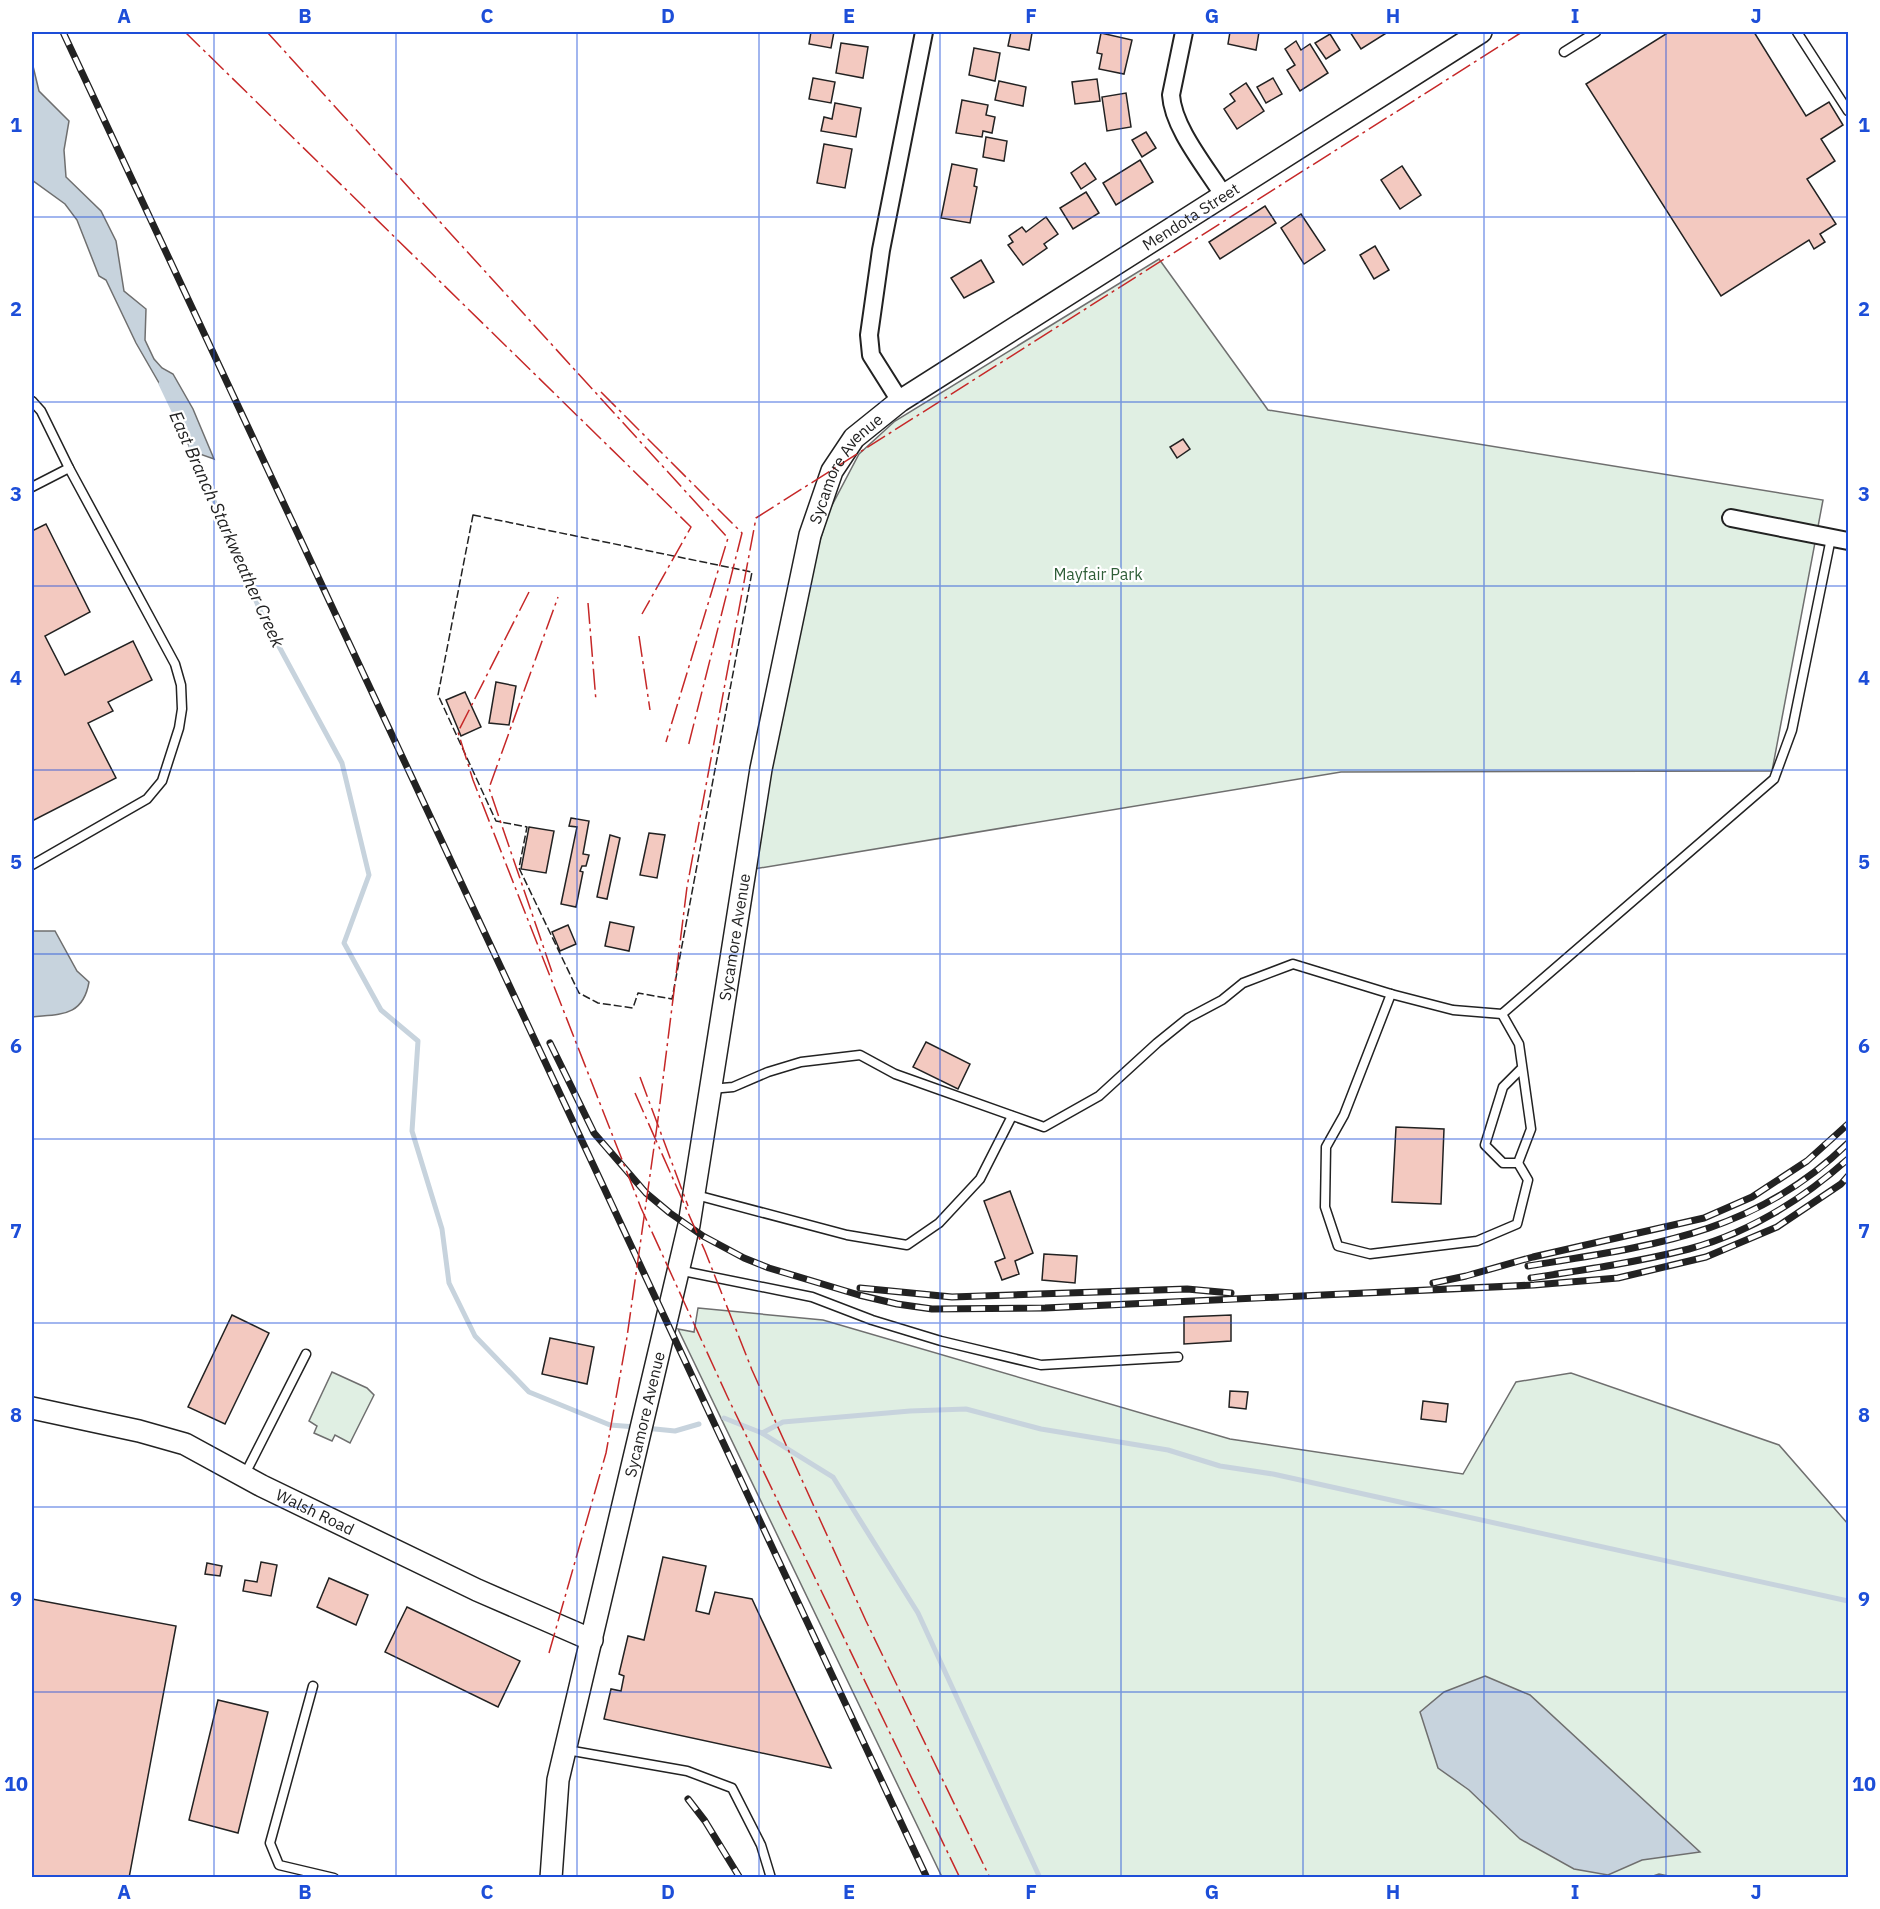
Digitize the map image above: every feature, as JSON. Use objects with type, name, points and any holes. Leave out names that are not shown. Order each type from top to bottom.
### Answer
[{"type":"street","name":"Sycamore Avenue","points":[[551,1878],[558,1780],[567,1750],[689,1225],[761,769],[810,535],[832,471],[854,438],[900,401],[871,355],[869,335],[881,250],[924,32]]},
{"type":"street","points":[[1184,32],[1171,95],[1172,105],[1188,139],[1224,196]]},
{"type":"street","name":"Mendota Street","points":[[900,401],[1481,32]]},
{"type":"street","points":[[1731,518],[1848,541]]},
{"type":"street","name":"Walsh Road","points":[[32,1408],[139,1431],[185,1444],[244,1476],[477,1590],[592,1640]]},
{"type":"lane","points":[[1564,52],[1596,32]]},
{"type":"lane","points":[[1797,32],[1848,111]]},
{"type":"lane","points":[[32,401],[41,411],[69,468],[175,664],[181,685],[182,709],[179,728],[162,781],[147,799],[32,865]]},
{"type":"lane","points":[[32,487],[69,468]]},
{"type":"lane","points":[[710,1089],[733,1087],[768,1072],[801,1062],[860,1055],[895,1074],[1044,1127],[1099,1096],[1156,1043],[1188,1018],[1222,1000],[1243,983],[1293,964],[1453,1010],[1502,1014],[1774,779],[1792,730],[1831,538]]},
{"type":"lane","points":[[1391,994],[1344,1115],[1326,1147],[1325,1207],[1338,1246],[1370,1254],[1477,1241],[1517,1224],[1528,1180],[1518,1163],[1530,1129],[1519,1044],[1502,1014]]},
{"type":"lane","points":[[1518,1163],[1503,1163],[1485,1145],[1503,1087],[1521,1069]]},
{"type":"lane","points":[[693,1194],[847,1235],[907,1245],[939,1223],[980,1179],[1012,1116]]},
{"type":"lane","points":[[678,1270],[812,1297],[873,1320],[941,1341],[1041,1365],[1178,1357]]},
{"type":"lane","points":[[244,1476],[306,1354]]},
{"type":"lane","points":[[314,1686],[270,1843],[279,1865],[334,1878]]},
{"type":"lane","points":[[567,1750],[687,1771],[732,1788],[761,1845],[771,1878]]},
{"type":"green space","name":"Mayfair Park","points":[[1159,259],[1268,410],[1823,500],[1772,771],[1341,772],[748,870],[816,554],[829,511],[859,454],[895,421]]},
{"type":"green space","points":[[698,1308],[823,1320],[1230,1439],[1463,1474],[1516,1382],[1571,1373],[1779,1445],[1848,1524],[1848,1877],[1678,1878],[1659,1874],[1647,1878],[942,1877],[678,1329],[694,1332]]},
{"type":"green space","points":[[332,1372],[367,1388],[374,1395],[350,1443],[335,1435],[332,1441],[314,1433],[317,1426],[309,1421]]},
{"type":"shaded area","points":[[32,62],[39,91],[69,121],[64,150],[66,177],[101,211],[116,241],[124,291],[146,309],[145,340],[154,359],[162,368],[173,374],[193,409],[214,459],[191,451],[174,409],[136,343],[106,280],[99,276],[77,220],[65,204],[32,180]]},
{"type":"shaded area","points":[[32,931],[55,931],[77,971],[89,982],[82,1002],[76,1008],[61,1014],[32,1017]]},
{"type":"shaded area","points":[[1485,1676],[1530,1695],[1700,1852],[1642,1860],[1608,1875],[1574,1869],[1520,1839],[1469,1790],[1438,1768],[1420,1712],[1444,1692]]},
{"type":"building","points":[[811,32],[834,32],[831,48],[809,44]]},
{"type":"building","points":[[1011,32],[1032,33],[1029,50],[1008,46]]},
{"type":"building","points":[[1230,32],[1259,32],[1256,50],[1228,44]]},
{"type":"building","points":[[1350,32],[1388,32],[1361,49]]},
{"type":"building","points":[[1669,32],[1754,32],[1806,116],[1829,102],[1843,125],[1821,139],[1835,161],[1807,179],[1836,224],[1820,234],[1825,242],[1814,249],[1809,240],[1721,296],[1586,84]]},
{"type":"building","points":[[1101,33],[1132,40],[1124,74],[1099,69],[1102,54],[1097,53]]},
{"type":"building","points":[[1330,34],[1340,50],[1326,59],[1315,43]]},
{"type":"building","points":[[1296,41],[1301,50],[1310,44],[1328,73],[1300,91],[1287,70],[1295,65],[1285,49]]},
{"type":"building","points":[[841,43],[868,47],[863,78],[836,73]]},
{"type":"building","points":[[974,48],[1000,53],[995,81],[969,75]]},
{"type":"building","points":[[813,78],[835,82],[831,103],[809,99]]},
{"type":"building","points":[[1273,78],[1282,94],[1266,103],[1257,87]]},
{"type":"building","points":[[1097,79],[1100,101],[1075,104],[1072,82]]},
{"type":"building","points":[[999,81],[1026,87],[1023,106],[995,100]]},
{"type":"building","points":[[1246,83],[1264,111],[1237,129],[1224,109],[1235,101],[1230,94]]},
{"type":"building","points":[[1126,93],[1131,127],[1107,131],[1102,97]]},
{"type":"building","points":[[962,100],[988,105],[986,115],[995,117],[992,133],[983,131],[982,137],[956,133]]},
{"type":"building","points":[[835,103],[861,108],[856,137],[821,131],[824,117],[832,119]]},
{"type":"building","points":[[1146,132],[1156,148],[1142,157],[1132,140]]},
{"type":"building","points":[[986,137],[1007,141],[1004,161],[983,157]]},
{"type":"building","points":[[824,144],[852,149],[845,188],[817,183]]},
{"type":"building","points":[[1140,160],[1153,182],[1116,205],[1103,183]]},
{"type":"building","points":[[1085,163],[1096,179],[1081,189],[1071,173]]},
{"type":"building","points":[[952,164],[977,169],[974,186],[977,187],[970,223],[941,218]]},
{"type":"building","points":[[1402,166],[1421,195],[1400,209],[1381,180]]},
{"type":"building","points":[[1086,192],[1099,213],[1073,229],[1060,208]]},
{"type":"building","points":[[1265,206],[1276,223],[1220,259],[1209,242]]},
{"type":"building","points":[[1301,214],[1325,250],[1304,264],[1281,228]]},
{"type":"building","points":[[1046,217],[1058,234],[1044,244],[1047,248],[1023,265],[1008,245],[1013,242],[1009,236],[1022,227],[1026,232]]},
{"type":"building","points":[[1375,246],[1389,270],[1374,279],[1360,255]]},
{"type":"building","points":[[981,260],[994,282],[964,298],[951,278]]},
{"type":"building","points":[[1183,439],[1190,449],[1177,458],[1170,447]]},
{"type":"building","points":[[46,524],[90,612],[45,636],[65,675],[133,641],[152,680],[108,702],[113,711],[88,723],[116,778],[32,821],[32,531]]},
{"type":"building","points":[[496,682],[516,686],[509,725],[489,723]]},
{"type":"building","points":[[465,692],[481,727],[461,736],[446,700]]},
{"type":"building","points":[[571,818],[589,821],[583,854],[589,855],[586,866],[582,866],[580,871],[583,872],[576,907],[561,904],[577,827],[569,826]]},
{"type":"building","points":[[529,827],[554,831],[546,873],[521,869]]},
{"type":"building","points":[[649,833],[665,835],[657,878],[640,875]]},
{"type":"building","points":[[610,835],[620,838],[607,899],[597,897]]},
{"type":"building","points":[[610,922],[634,927],[629,951],[605,946]]},
{"type":"building","points":[[568,925],[576,944],[560,951],[552,932]]},
{"type":"building","points":[[926,1042],[970,1064],[958,1089],[913,1067]]},
{"type":"building","points":[[1396,1127],[1444,1129],[1441,1204],[1392,1202]]},
{"type":"building","points":[[1010,1191],[1033,1253],[1015,1261],[1019,1274],[1002,1280],[995,1262],[1005,1258],[984,1201]]},
{"type":"building","points":[[1044,1254],[1077,1256],[1075,1283],[1042,1280]]},
{"type":"building","points":[[232,1315],[269,1333],[225,1424],[188,1407]]},
{"type":"building","points":[[1231,1315],[1231,1341],[1184,1344],[1184,1317]]},
{"type":"building","points":[[550,1338],[594,1347],[587,1384],[542,1374]]},
{"type":"building","points":[[1230,1391],[1248,1392],[1246,1409],[1229,1407]]},
{"type":"building","points":[[1423,1401],[1448,1404],[1446,1422],[1421,1419]]},
{"type":"building","points":[[663,1557],[706,1566],[696,1611],[709,1614],[715,1592],[752,1599],[831,1768],[604,1719],[611,1689],[621,1691],[624,1676],[619,1674],[628,1636],[644,1640]]},
{"type":"building","points":[[261,1562],[277,1565],[271,1596],[243,1591],[245,1580],[257,1582]]},
{"type":"building","points":[[207,1563],[222,1566],[220,1576],[205,1574]]},
{"type":"building","points":[[329,1578],[368,1595],[356,1625],[317,1607]]},
{"type":"building","points":[[32,1599],[176,1626],[129,1878],[32,1878]]},
{"type":"building","points":[[407,1607],[520,1661],[498,1707],[385,1652]]},
{"type":"building","points":[[218,1700],[268,1712],[238,1833],[189,1820]]},
{"type":"waterway","name":"East Branch Starkweather Creek","points":[[161,384],[183,430]]},
{"type":"waterway","name":"East Branch Starkweather Creek","points":[[191,446],[262,615],[342,763],[369,875],[344,943],[381,1010],[418,1041],[412,1131],[442,1229],[449,1283],[475,1336],[529,1392],[610,1425],[636,1427]]},
{"type":"waterway","points":[[762,1433],[783,1422],[910,1411],[966,1409],[1041,1429],[1168,1450],[1220,1466],[1273,1474],[1848,1601]]},
{"type":"waterway","points":[[724,1418],[762,1433],[833,1477],[918,1613],[1040,1878]]},
{"type":"waterway","name":"East Branch Starkweather Creek","points":[[645,1428],[675,1431],[699,1424]]},
{"type":"railway","points":[[63,32],[927,1878]]},
{"type":"railway","points":[[550,1043],[594,1133],[646,1193],[703,1236],[744,1258],[769,1268],[859,1295],[932,1309],[1045,1308],[1534,1285],[1618,1278],[1706,1257],[1777,1227],[1841,1184],[1848,1176]]},
{"type":"railway","points":[[1433,1283],[1533,1257],[1704,1218],[1752,1197],[1807,1161],[1848,1124]]},
{"type":"railway","points":[[1528,1266],[1659,1242],[1738,1217],[1776,1198],[1813,1174],[1848,1143]]},
{"type":"railway","points":[[1531,1278],[1650,1258],[1711,1242],[1774,1213],[1812,1188],[1848,1159]]},
{"type":"railway","points":[[860,1288],[952,1297],[1187,1289],[1231,1293]]},
{"type":"railway","points":[[688,1799],[705,1821],[740,1878]]},
{"type":"fence","points":[[473,515],[752,572],[672,999],[638,993],[633,1008],[598,1003],[579,993],[519,868],[527,827],[496,821],[438,695],[473,515]]},
{"type":"power","points":[[185,32],[691,527],[642,614]]},
{"type":"power","points":[[267,32],[728,538],[666,742]]},
{"type":"power","points":[[549,1653],[606,1453],[627,1337],[658,1119],[687,887],[756,518],[1522,32]]},
{"type":"power","points":[[601,392],[742,533],[688,747]]},
{"type":"power","points":[[529,592],[458,732],[473,780],[641,1208],[728,1398],[960,1878]]},
{"type":"power","points":[[552,972],[489,788],[558,597]]},
{"type":"power","points":[[588,603],[596,701]]},
{"type":"power","points":[[639,636],[650,710]]},
{"type":"power","points":[[640,1077],[688,1206]]},
{"type":"power","points":[[635,1093],[705,1251],[752,1370],[866,1621],[990,1878]]}]
